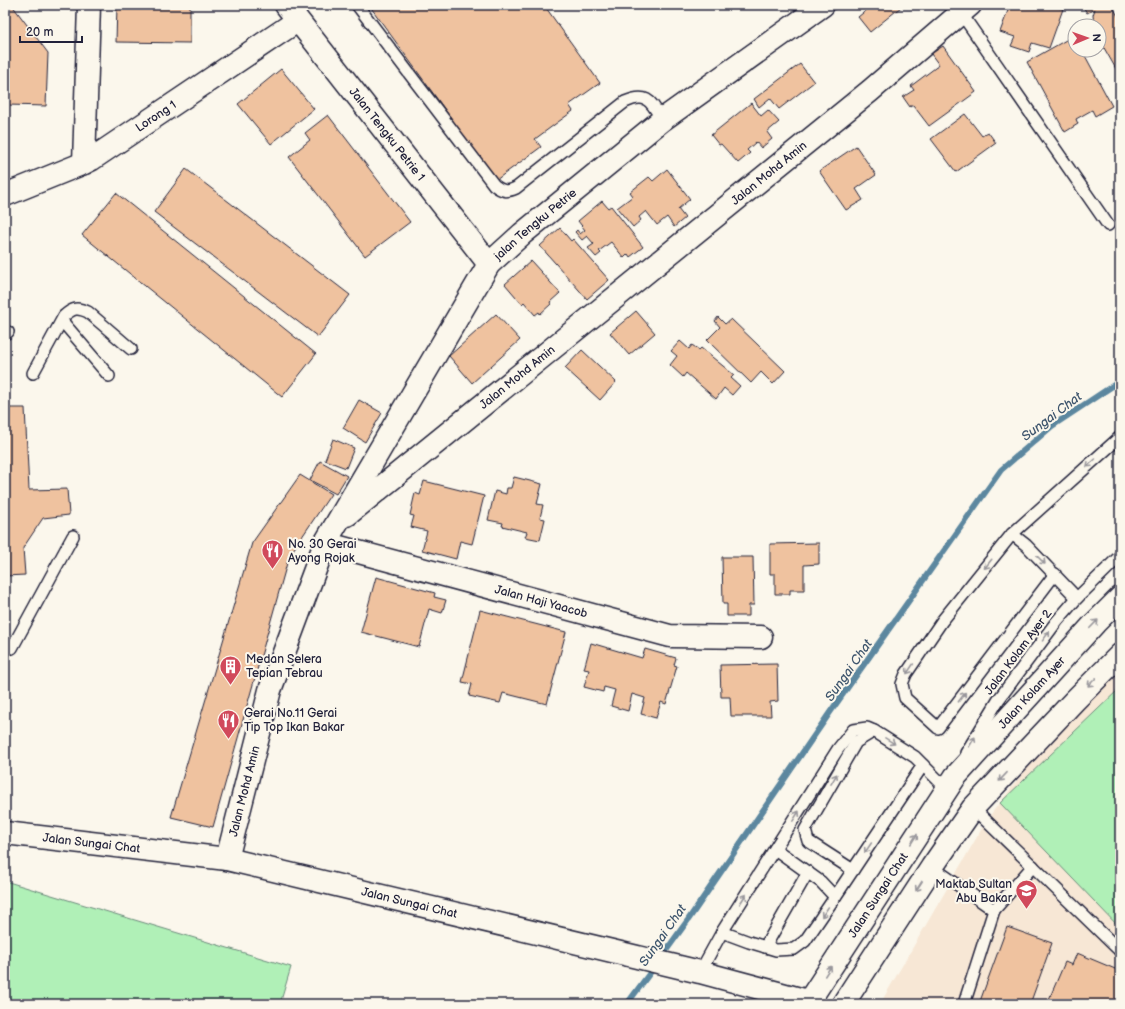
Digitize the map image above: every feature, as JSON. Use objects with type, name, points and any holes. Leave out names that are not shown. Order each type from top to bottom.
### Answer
[{"type":"street","points":[[84,164],[89,5]]},
{"type":"street","name":"jalan Tengku Petrie","points":[[336,523],[489,264],[522,234],[662,120],[823,5]]},
{"type":"street","name":"Jalan Mohd Amin","points":[[227,859],[270,690],[325,543],[336,523],[870,91],[965,9]]},
{"type":"street","name":"Lorong 1","points":[[5,195],[84,164],[92,159],[292,13]]},
{"type":"street","name":"Jalan Tengku Petrie 1","points":[[292,13],[489,264]]},
{"type":"street","name":"Jalan Haji Yaacob","points":[[325,543],[670,636],[761,637]]},
{"type":"street","name":"Jalan Kolam Ayer","points":[[951,783],[1095,622],[1120,598]]},
{"type":"street","points":[[843,1004],[932,867],[973,808],[1075,700],[1120,655]]},
{"type":"street","name":"Jalan Sungai Chat","points":[[5,833],[227,859],[639,959],[700,972],[808,1003],[951,783]]},
{"type":"lane","points":[[356,5],[494,185],[501,190],[509,191],[516,188],[629,100],[640,97],[647,100],[653,105],[662,120]]},
{"type":"lane","points":[[965,9],[1108,225]]},
{"type":"lane","points":[[32,373],[64,316],[71,310],[79,308],[88,312],[131,349]]},
{"type":"lane","points":[[62,321],[108,376]]},
{"type":"lane","points":[[1055,574],[938,728],[905,698],[902,684],[906,674],[942,621],[1012,534],[1120,437]]},
{"type":"lane","points":[[1012,534],[1026,545],[1077,598]]},
{"type":"lane","points":[[12,648],[73,536]]},
{"type":"lane","name":"Jalan Kolam Ayer 2","points":[[951,783],[970,746],[999,699],[1057,621],[1077,598],[1120,556]]},
{"type":"lane","points":[[700,972],[722,932],[838,749],[853,730],[867,728],[874,731],[915,757],[923,765],[951,783]]},
{"type":"lane","points":[[853,870],[808,841],[805,830],[856,742],[874,731]]},
{"type":"lane","points":[[722,932],[776,950],[794,949],[805,941],[923,765]]},
{"type":"lane","points":[[973,808],[1120,951]]},
{"type":"lane","points":[[775,849],[821,882],[835,897]]},
{"type":"lane","points":[[964,1004],[994,910],[1033,866]]},
{"type":"lane","points":[[932,867],[994,910]]},
{"type":"lane","points":[[765,947],[808,872]]},
{"type":"shaded area","name":"Maktab Sultan Abu Bakar","points":[[1120,673],[1120,1004],[880,1004],[988,818],[1054,733]]},
{"type":"green space","points":[[1120,688],[1120,928],[1000,803]]},
{"type":"green space","points":[[5,881],[291,967],[280,1004],[5,1004]]},
{"type":"building","points":[[5,5],[12,5],[48,53],[46,106],[8,105],[9,65],[5,60]]},
{"type":"building","points":[[117,5],[190,5],[190,43],[116,42]]},
{"type":"building","points":[[369,5],[544,5],[600,83],[569,105],[573,111],[535,139],[541,147],[496,180]]},
{"type":"building","points":[[873,5],[900,5],[901,7],[870,32],[858,17]]},
{"type":"building","points":[[1010,5],[1051,5],[1063,9],[1049,48],[1032,43],[1029,52],[1011,46],[1015,37],[1000,32]]},
{"type":"building","points":[[1082,5],[1112,5],[1120,20],[1120,76],[1107,53],[1107,18],[1093,18],[1095,9],[1087,13]]},
{"type":"building","points":[[1067,40],[1067,58],[1086,58],[1112,106],[1095,116],[1092,110],[1076,119],[1078,124],[1065,132],[1027,62]]},
{"type":"building","points":[[943,46],[976,92],[929,126],[913,105],[910,107],[903,97],[914,90],[911,86],[939,65],[931,54]]},
{"type":"building","points":[[800,64],[814,82],[779,109],[770,98],[759,107],[754,99]]},
{"type":"building","points":[[281,69],[314,109],[271,144],[238,104]]},
{"type":"building","points":[[751,103],[761,116],[768,110],[779,122],[767,132],[772,139],[761,148],[756,142],[747,150],[750,153],[738,163],[711,135]]},
{"type":"building","points":[[965,114],[982,136],[988,132],[996,143],[956,172],[931,139]]},
{"type":"building","points":[[328,115],[410,222],[365,256],[289,157],[310,140],[305,133]]},
{"type":"building","points":[[856,146],[876,175],[856,189],[863,200],[846,210],[819,171]]},
{"type":"building","points":[[186,169],[350,295],[318,337],[154,212]]},
{"type":"building","points":[[667,169],[690,199],[678,209],[685,218],[674,227],[667,217],[657,225],[646,211],[639,217],[641,220],[633,227],[617,208],[633,196],[630,192],[649,177],[653,181]]},
{"type":"building","points":[[116,193],[316,354],[282,397],[82,235]]},
{"type":"building","points":[[602,201],[608,208],[611,206],[643,247],[630,257],[628,254],[624,258],[611,242],[599,251],[601,253],[596,257],[588,248],[594,244],[587,236],[582,240],[575,232],[577,230],[580,234],[585,230],[578,221]]},
{"type":"building","points":[[560,228],[571,241],[573,239],[609,280],[587,299],[540,246]]},
{"type":"building","points":[[531,261],[560,293],[540,314],[539,312],[535,315],[524,302],[522,304],[505,284]]},
{"type":"building","points":[[636,311],[655,333],[629,355],[610,333]]},
{"type":"building","points":[[496,314],[520,340],[472,383],[449,356]]},
{"type":"building","points":[[718,317],[725,324],[731,319],[785,371],[773,384],[761,372],[751,383],[707,340],[720,327],[715,321]]},
{"type":"building","points":[[680,341],[689,349],[692,345],[699,350],[701,348],[734,375],[731,378],[740,386],[732,395],[724,388],[716,399],[686,373],[683,377],[670,365],[677,356],[671,351]]},
{"type":"building","points":[[582,350],[616,382],[600,400],[565,368]]},
{"type":"building","points":[[359,400],[382,413],[365,442],[343,428]]},
{"type":"building","points":[[5,408],[25,408],[29,490],[67,489],[69,515],[43,518],[23,548],[25,575],[5,576]]},
{"type":"building","points":[[333,439],[354,448],[346,468],[325,460]]},
{"type":"building","points":[[320,461],[347,476],[336,494],[310,480]]},
{"type":"building","name":"Medan Selera Tepian Tebrau","points":[[300,475],[331,494],[289,556],[213,827],[171,817],[252,543]]},
{"type":"building","points":[[514,477],[542,484],[537,504],[543,505],[540,518],[545,519],[540,540],[525,537],[527,532],[502,526],[503,523],[488,520],[495,491],[506,494],[507,488],[511,488]]},
{"type":"building","points":[[424,481],[484,496],[472,544],[460,541],[456,559],[422,550],[427,531],[411,527],[414,516],[410,515],[415,493],[420,495]]},
{"type":"building","points":[[819,543],[819,564],[804,565],[804,590],[790,590],[790,594],[775,594],[775,574],[770,574],[770,544]]},
{"type":"building","points":[[722,557],[753,557],[754,605],[749,605],[749,616],[727,616],[727,604],[723,604]]},
{"type":"building","points":[[376,577],[435,593],[434,597],[446,600],[442,613],[429,609],[419,647],[361,632]]},
{"type":"building","points":[[480,610],[566,632],[547,704],[503,693],[500,703],[469,696],[472,684],[462,682]]},
{"type":"building","points":[[591,643],[642,658],[645,649],[676,658],[674,665],[677,666],[666,704],[661,702],[656,718],[641,714],[645,698],[632,694],[628,711],[611,706],[615,690],[604,687],[603,692],[584,687],[589,670],[584,669]]},
{"type":"building","points":[[777,664],[778,701],[770,702],[771,716],[731,716],[730,697],[721,697],[720,665]]},
{"type":"building","points":[[1007,927],[1052,943],[1030,1004],[979,1004]]},
{"type":"building","points":[[1077,953],[1120,971],[1120,1004],[1047,1004],[1065,962],[1072,965]]},
{"type":"waterway","name":"Sungai Chat","points":[[660,959],[831,711],[1001,470],[1052,426],[1120,381]]},
{"type":"waterway","name":"Sungai Chat","points":[[627,1004],[655,966]]},
{"type":"place","name":"No. 30 Gerai Ayong Rojak","points":[[273,570]]},
{"type":"place","name":"Medan Selera Tepian Tebrau","points":[[231,686]]},
{"type":"place","name":"Gerai No.11 Gerai Tip Top Ikan Bakar","points":[[228,740]]},
{"type":"place","name":"Maktab Sultan Abu Bakar","points":[[1027,910]]}]
